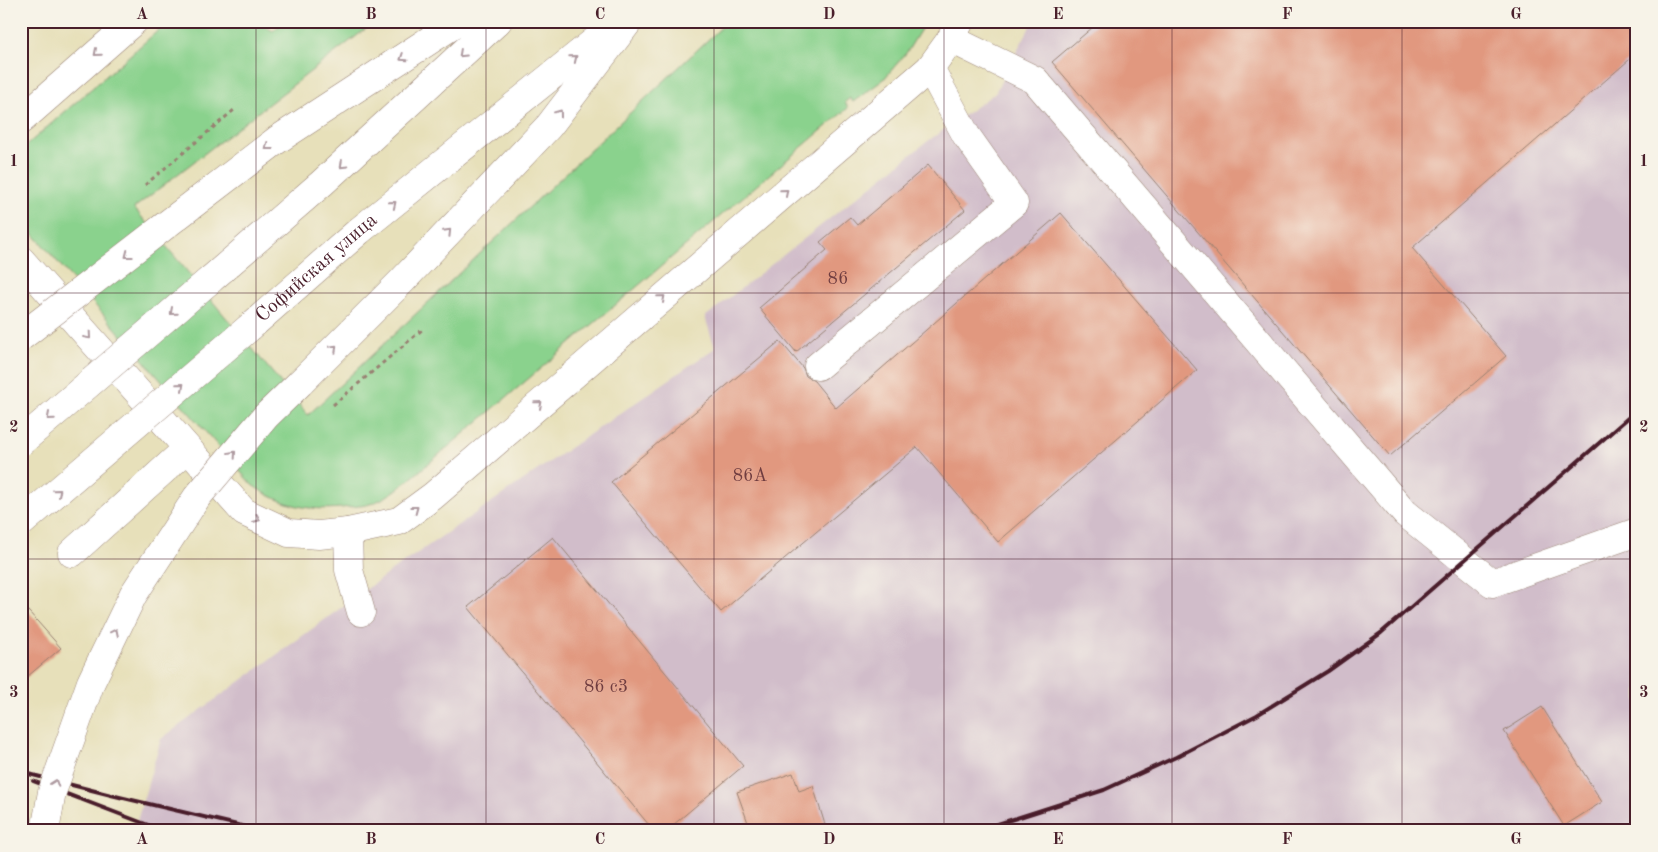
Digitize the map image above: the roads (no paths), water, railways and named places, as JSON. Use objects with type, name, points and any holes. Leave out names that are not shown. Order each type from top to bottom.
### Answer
[{"type":"main road","points":[[21,120],[134,21]]},
{"type":"main road","points":[[21,337],[277,140],[458,21]]},
{"type":"main road","points":[[21,442],[322,183],[498,21]]},
{"type":"main road","name":"Софийская улица","points":[[21,524],[359,231],[620,21]]},
{"type":"main road","points":[[45,831],[52,792],[91,682],[133,595],[197,497],[266,416],[402,281],[549,126],[629,21]]},
{"type":"main road","points":[[21,260],[244,512],[289,533],[319,535],[348,532],[399,521],[433,496],[930,68],[955,30],[1034,80],[1405,513],[1492,583],[1637,532]]},
{"type":"main road","points":[[818,366],[1014,203],[966,135],[930,68]]},
{"type":"main road","points":[[72,553],[187,448]]},
{"type":"main road","points":[[348,532],[349,570],[361,612]]},
{"type":"railway","points":[[976,831],[1104,790],[1176,757],[1257,715],[1328,671],[1381,633],[1637,410]]},
{"type":"railway","points":[[21,772],[263,831]]},
{"type":"railway","points":[[33,781],[168,831]]}]
